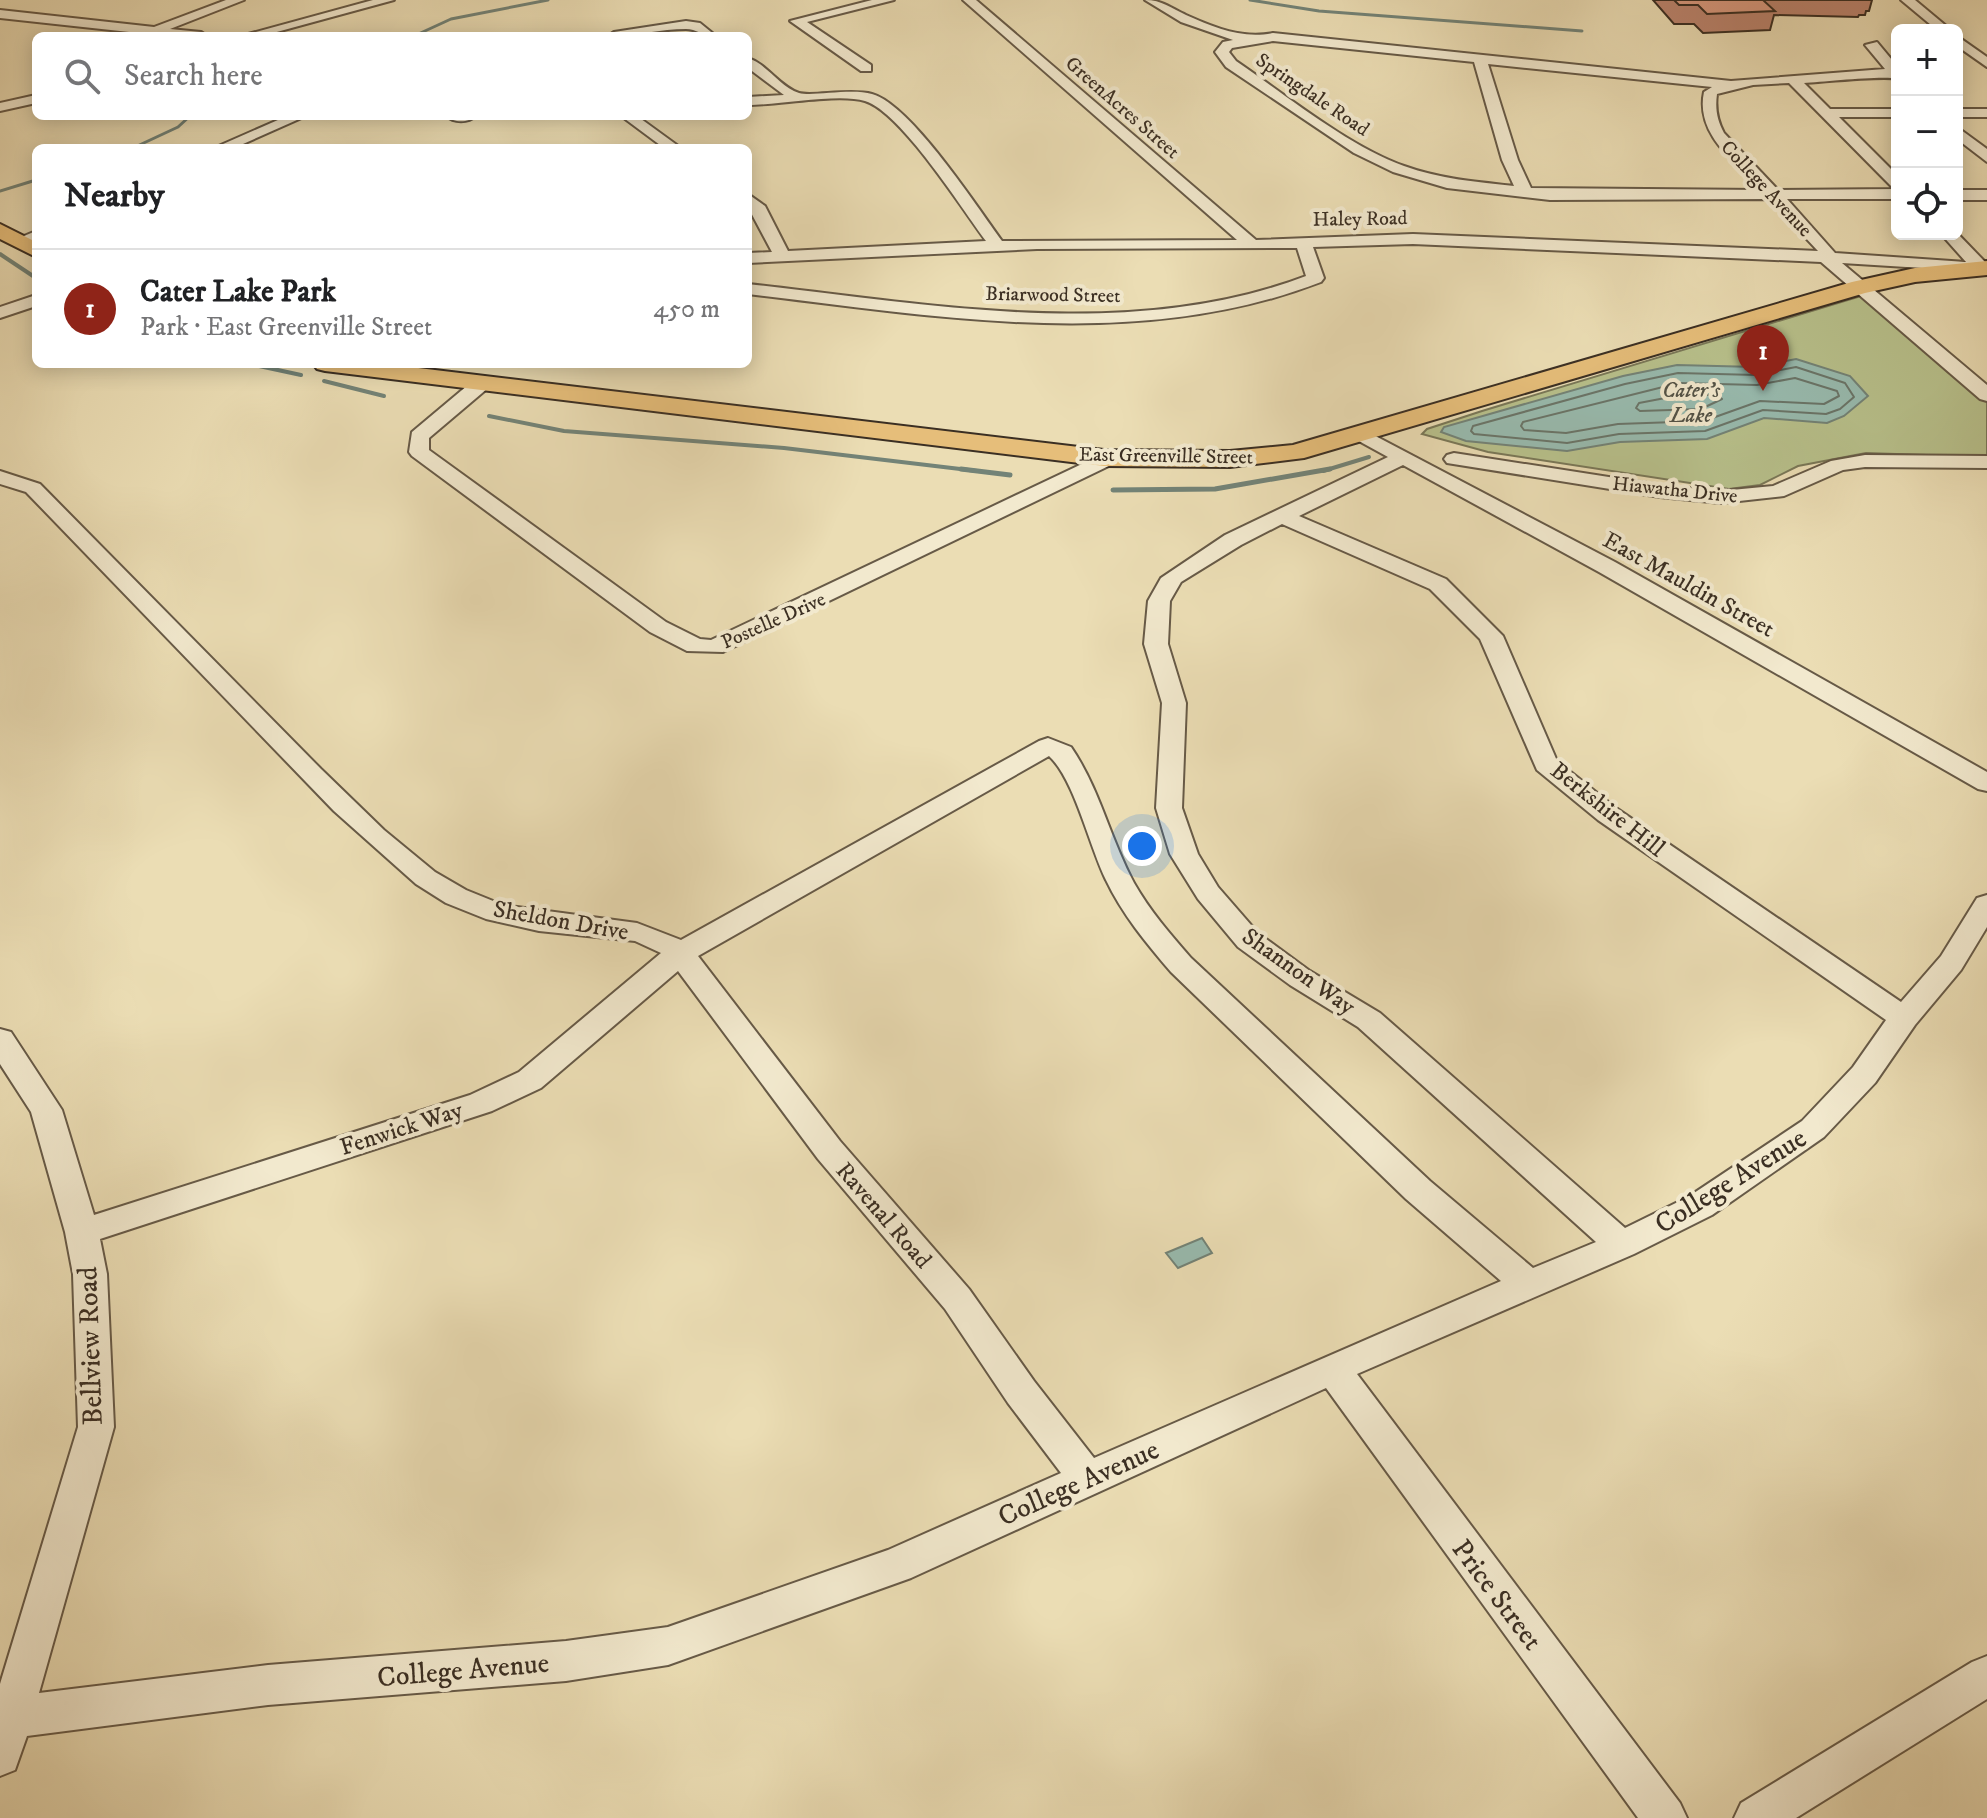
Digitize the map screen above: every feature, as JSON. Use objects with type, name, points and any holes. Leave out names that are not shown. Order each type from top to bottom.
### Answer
[{"type":"main road","points":[[0,230],[31,243]]},
{"type":"main road","name":"East Greenville Street","points":[[356,368],[1110,458],[1230,459],[1295,453],[1364,436],[1700,332],[1860,287],[1915,275],[1980,268]]},
{"type":"street","points":[[0,4],[5,0]]},
{"type":"street","points":[[152,31],[238,0]]},
{"type":"street","points":[[263,32],[388,0]]},
{"type":"street","points":[[866,68],[796,21],[888,0]]},
{"type":"street","name":"GreenAcres Street","points":[[969,0],[1251,244]]},
{"type":"street","points":[[1151,0],[1183,18],[1248,40]]},
{"type":"street","points":[[1907,0],[1937,24]]},
{"type":"street","points":[[0,14],[162,32]]},
{"type":"street","points":[[640,32],[686,25],[704,32]]},
{"type":"street","name":"Springdale Road","points":[[1731,85],[1273,37],[1228,45],[1222,52],[1225,58],[1359,150],[1398,169],[1447,183],[1525,193],[1891,194]]},
{"type":"street","points":[[1963,42],[1987,44]]},
{"type":"street","points":[[1891,45],[1872,45],[1891,67]]},
{"type":"street","points":[[1963,45],[1987,63]]},
{"type":"street","points":[[1480,59],[1510,160],[1525,193]]},
{"type":"street","points":[[752,65],[798,99]]},
{"type":"street","points":[[1731,85],[1840,81],[1891,74]]},
{"type":"street","points":[[1795,81],[1891,178]]},
{"type":"street","name":"College Avenue","points":[[1731,85],[1711,92],[1708,104],[1711,122],[1718,135],[1826,250],[1828,257],[1987,395]]},
{"type":"street","points":[[752,101],[851,96],[873,98],[885,106],[933,161],[998,246]]},
{"type":"street","points":[[0,107],[32,100]]},
{"type":"street","points":[[1825,113],[1891,113]]},
{"type":"street","points":[[1963,113],[1987,113]]},
{"type":"street","points":[[231,144],[289,120]]},
{"type":"street","points":[[634,120],[668,144]]},
{"type":"street","points":[[1963,136],[1987,157]]},
{"type":"street","points":[[1963,195],[1987,195]]},
{"type":"street","points":[[752,203],[759,209],[782,256]]},
{"type":"street","name":"Haley Road","points":[[752,258],[998,246],[1477,240],[1828,257],[1980,268]]},
{"type":"street","points":[[1954,240],[1980,268]]},
{"type":"street","name":"Briarwood Street","points":[[752,289],[968,314],[1058,319],[1137,317],[1191,310],[1294,286],[1315,278],[1303,242]]},
{"type":"street","points":[[0,313],[32,301]]},
{"type":"street","name":"Postelle Drive","points":[[481,384],[419,436],[419,452],[658,627],[695,646],[715,647],[1110,458]]},
{"type":"street","name":"East Mauldin Street","points":[[1364,436],[1607,567],[1987,783]]},
{"type":"street","name":"Shannon Way","points":[[1403,457],[1233,540],[1172,578],[1159,601],[1156,644],[1174,703],[1169,808],[1184,854],[1208,893],[1248,940],[1300,978],[1369,1020],[1622,1245]]},
{"type":"street","name":"Hiawatha Drive","points":[[1454,459],[1660,491],[1721,497],[1777,492],[1838,465],[1865,461],[1987,462]]},
{"type":"street","name":"Sheldon Drive","points":[[0,477],[33,488],[277,740],[412,871],[455,897],[503,914],[634,932],[668,942],[680,953]]},
{"type":"street","name":"Berkshire Hill","points":[[1283,517],[1438,584],[1491,636],[1546,765],[1607,814],[1904,1018]]},
{"type":"street","points":[[680,953],[1042,747],[1054,746],[1062,752],[1081,786],[1120,882],[1148,927],[1181,965],[1418,1190],[1529,1285]]},
{"type":"street","name":"College Avenue","points":[[11,1717],[268,1685],[566,1661],[668,1646],[897,1565],[1332,1369],[1622,1245],[1700,1206],[1813,1129],[1864,1075],[1904,1018],[1951,963],[1987,904]]},
{"type":"street","name":"Fenwick Way","points":[[82,1232],[481,1103],[530,1080],[680,953]]},
{"type":"street","name":"Ravenal Road","points":[[680,953],[829,1150],[957,1299],[1021,1392],[1087,1478]]},
{"type":"street","name":"Bellview Road","points":[[0,1040],[46,1110],[82,1232],[90,1274],[96,1427],[0,1755]]},
{"type":"street","name":"Price Street","points":[[1332,1369],[1665,1818]]},
{"type":"street","points":[[1756,1818],[1987,1676]]},
{"type":"green space","points":[[1861,296],[1987,398],[1987,457],[1866,453],[1798,466],[1760,485],[1729,489],[1488,452],[1422,434],[1427,429],[1482,411]]},
{"type":"water","name":"Cater’s Lake","points":[[1796,359],[1850,376],[1868,396],[1844,416],[1827,423],[1764,418],[1707,439],[1620,442],[1567,451],[1466,441],[1441,432],[1444,427],[1623,376],[1677,365],[1756,367]]},
{"type":"water","points":[[1202,1238],[1212,1253],[1178,1268],[1166,1253]]},
{"type":"building","points":[[1674,0],[1763,0],[1775,11],[1707,14],[1698,5],[1679,5]]},
{"type":"waterway","points":[[423,32],[451,19],[548,0]]},
{"type":"waterway","points":[[1250,0],[1319,11],[1582,31]]},
{"type":"waterway","points":[[142,144],[178,127],[186,120]]},
{"type":"waterway","points":[[0,191],[32,181]]},
{"type":"waterway","points":[[0,254],[32,275]]},
{"type":"waterway","points":[[269,368],[301,375]]},
{"type":"waterway","points":[[324,381],[384,396]]},
{"type":"waterway","points":[[489,416],[564,431],[784,448],[977,471]]},
{"type":"waterway","points":[[1329,469],[1369,457]]},
{"type":"waterway","points":[[961,469],[1010,475]]},
{"type":"waterway","points":[[1113,490],[1215,489],[1329,469]]},
{"type":"waterway","points":[[1323,471],[1329,469]]},
{"type":"place","name":"Cater Lake Park","points":[[1763,391]]}]
